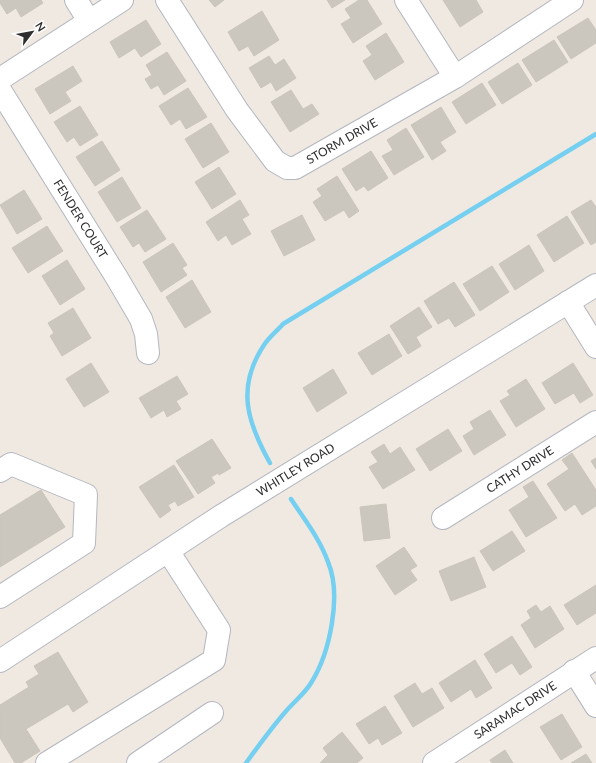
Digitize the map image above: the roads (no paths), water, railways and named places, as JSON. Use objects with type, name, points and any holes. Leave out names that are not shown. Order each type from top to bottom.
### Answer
[{"type":"street","points":[[76,0],[89,21]]},
{"type":"street","points":[[0,79],[122,0]]},
{"type":"street","name":"STORM DRIVE","points":[[168,0],[237,110],[275,161],[287,168],[295,168],[455,77],[572,0]]},
{"type":"street","points":[[406,0],[455,77]]},
{"type":"street","name":"FENDER COURT","points":[[0,90],[113,271],[140,319],[146,334],[148,353]]},
{"type":"street","name":"WHITLEY ROAD","points":[[0,661],[168,551],[596,285]]},
{"type":"street","points":[[568,302],[596,347]]},
{"type":"street","name":"CATHY DRIVE","points":[[444,518],[596,422]]},
{"type":"street","points":[[0,471],[12,464],[86,495],[84,544],[0,597]]},
{"type":"street","points":[[47,763],[214,660],[219,630],[168,551]]},
{"type":"street","name":"SARAMAC DRIVE","points":[[434,763],[596,658]]},
{"type":"street","points":[[574,671],[596,706]]},
{"type":"street","points":[[138,763],[212,713]]},
{"type":"waterway","points":[[270,463],[255,433],[248,404],[248,390],[250,375],[255,360],[266,342],[283,324],[596,134]]},
{"type":"waterway","points":[[246,763],[276,723],[309,687],[324,656],[332,624],[334,591],[332,575],[328,562],[316,537],[291,499]]}]
